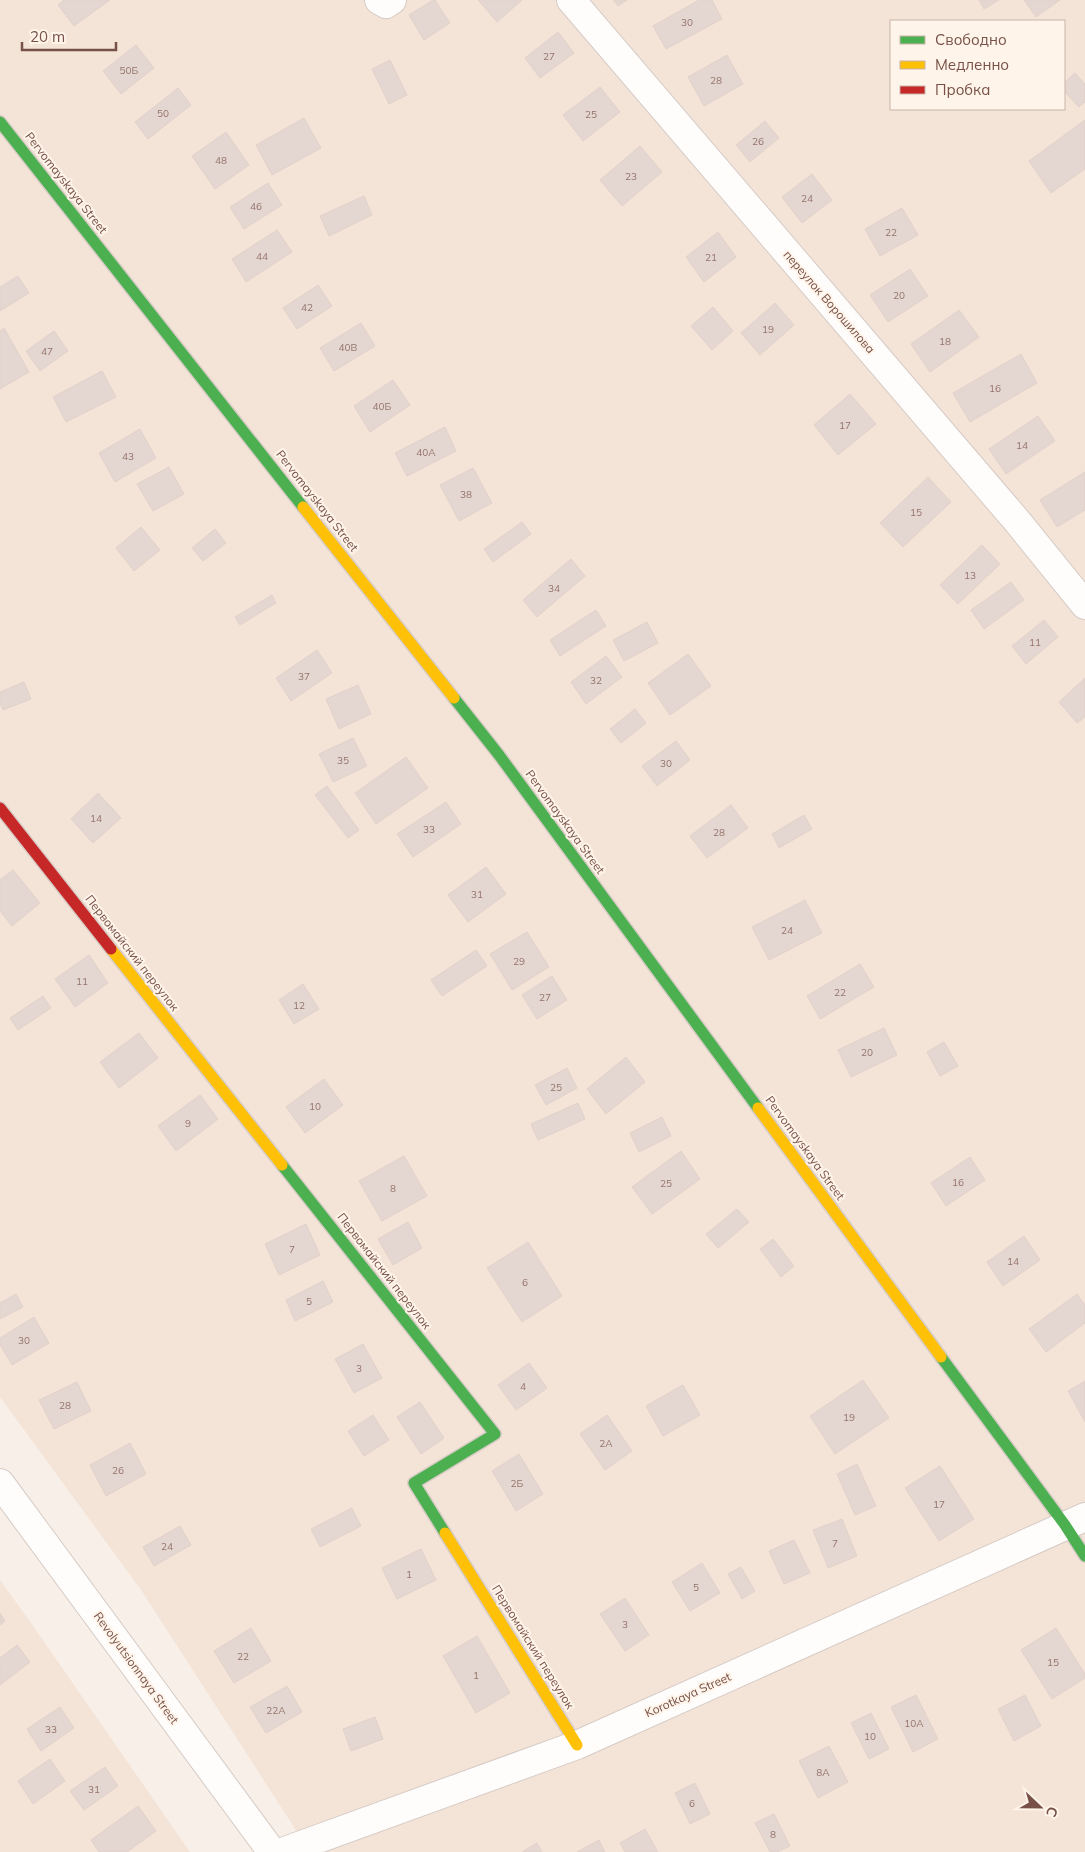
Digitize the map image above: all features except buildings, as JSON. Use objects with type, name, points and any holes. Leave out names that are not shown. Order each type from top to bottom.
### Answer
[{"type":"street","points":[[379,0],[386,4],[392,0]]},
{"type":"street","name":"переулок Ворошилова","points":[[571,0],[1017,521],[1085,605]]},
{"type":"street","name":"Pervomayskaya Street","points":[[0,122],[499,755],[1075,1521],[1085,1556]]},
{"type":"street","name":"Первомайский переулок","points":[[0,808],[496,1434],[414,1483],[577,1745]]},
{"type":"street","name":"Revolyutsionnaya Street","points":[[0,1483],[272,1852]]},
{"type":"street","name":"Korotkaya Street","points":[[282,1852],[577,1745],[1075,1521]]},
{"type":"shaded area","points":[[0,0],[1085,0],[1085,1852],[310,1852],[141,1590],[0,1397]]},
{"type":"shaded area","points":[[0,1580],[31,1623],[190,1852],[0,1852]]},
{"type":"traffic: fast","points":[[0,122],[303,507]]},
{"type":"traffic: fast","points":[[454,698],[499,755],[758,1108]]},
{"type":"traffic: fast","points":[[282,1165],[495,1434],[414,1483],[445,1533]]},
{"type":"traffic: fast","points":[[941,1357],[1065,1525],[1085,1556]]},
{"type":"traffic: slow","points":[[303,507],[454,698]]},
{"type":"traffic: slow","points":[[111,949],[282,1165]]},
{"type":"traffic: slow","points":[[758,1108],[941,1357]]},
{"type":"traffic: slow","points":[[445,1533],[577,1745]]},
{"type":"traffic: jam","points":[[0,808],[111,949]]}]
